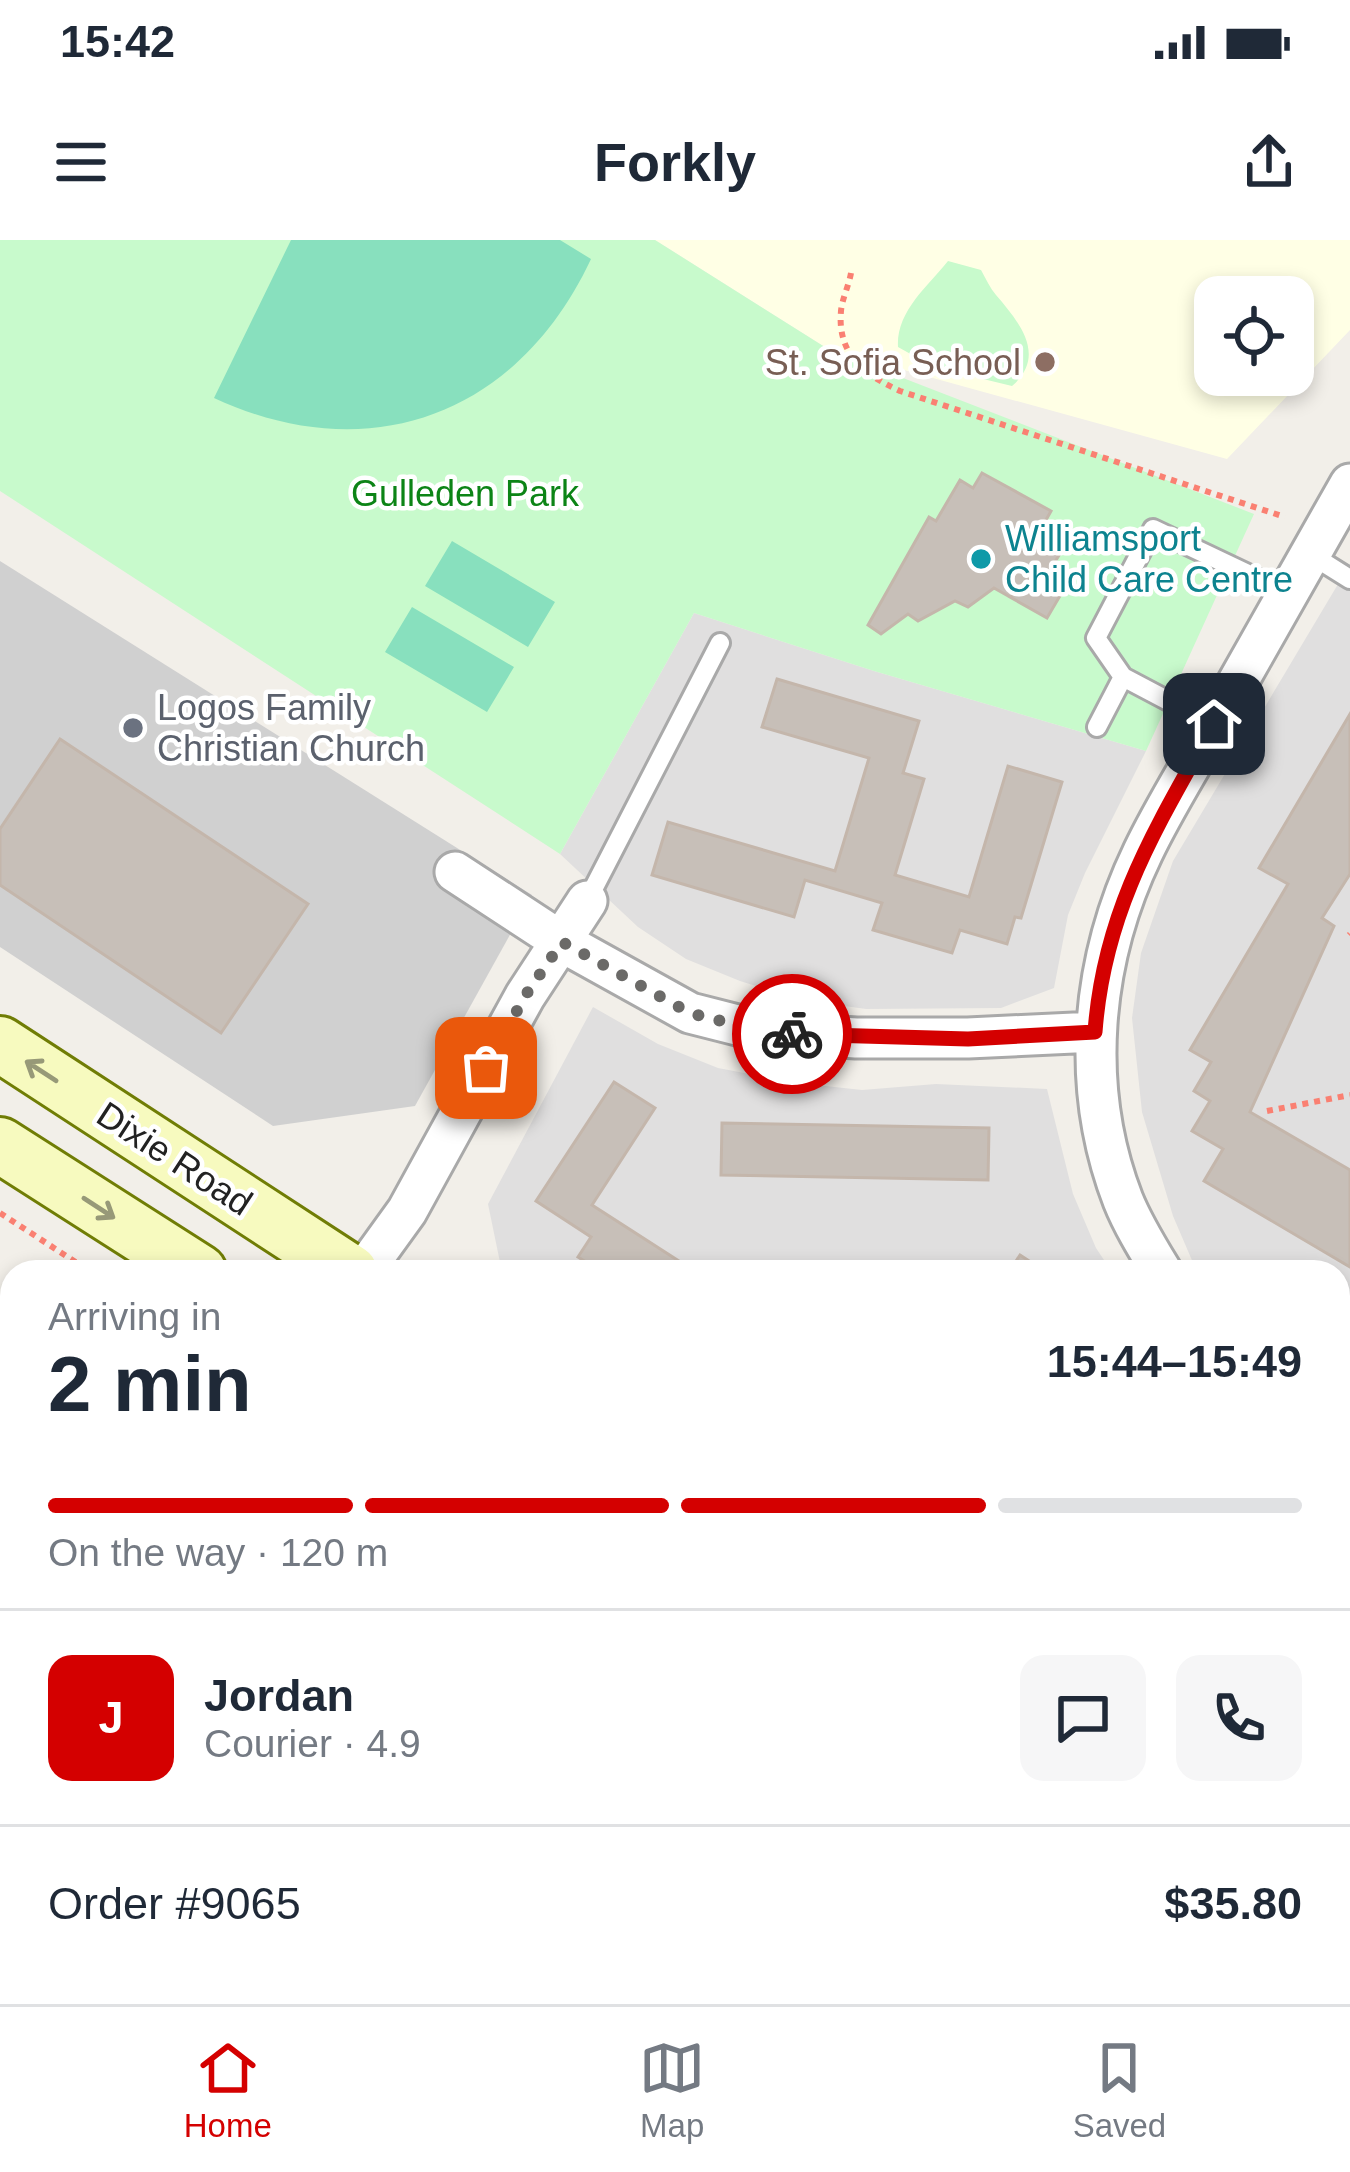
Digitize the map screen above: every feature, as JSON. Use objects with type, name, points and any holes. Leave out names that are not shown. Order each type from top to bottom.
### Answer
[{"type":"main road","name":"Dixie Road","points":[[0,1044],[332,1260]]},
{"type":"main road","points":[[0,1145],[180,1260]]},
{"type":"street","points":[[1155,1260],[1122,1198],[1099,1096],[1095,1032],[1108,944],[1142,853],[1350,484]]},
{"type":"street","points":[[454,872],[562,942],[690,1013],[765,1032],[968,1039],[1095,1032]]},
{"type":"street","points":[[372,1260],[407,1211],[525,996],[587,902]]},
{"type":"lane","points":[[1214,724],[1123,677],[1096,638],[1153,529],[1288,593]]},
{"type":"lane","points":[[1310,554],[1350,579]]},
{"type":"lane","points":[[587,902],[720,644]]},
{"type":"lane","points":[[1097,727],[1123,677]]},
{"type":"path","points":[[851,273],[841,309],[846,346],[875,380],[1286,517]]},
{"type":"path","points":[[1267,1111],[1350,1095]]},
{"type":"path","points":[[0,1213],[72,1260]]},
{"type":"shaded area","name":"St. Sofia School","points":[[655,240],[1350,240],[1350,330],[1314,368],[1314,276],[1194,276],[1194,396],[1287,396],[1227,459],[828,349]]},
{"type":"shaded area","name":"Logos Family Christian Church","points":[[0,561],[532,895],[415,1106],[273,1126],[0,947]]},
{"type":"shaded area","points":[[1350,564],[1350,1260],[1192,1260],[1173,1216],[1142,1112],[1132,1018],[1141,953],[1173,861]]},
{"type":"shaded area","points":[[694,613],[1146,751],[1068,915],[1054,988],[1001,1008],[866,1009],[801,1000],[686,959],[638,927],[560,854]]},
{"type":"shaded area","points":[[593,1007],[658,1044],[718,1068],[798,1083],[862,1090],[936,1084],[1047,1089],[1073,1194],[1104,1260],[500,1260],[488,1204]]},
{"type":"green space","name":"Gulleden Park","points":[[0,240],[655,240],[828,349],[1254,514],[1146,751],[694,613],[560,854],[0,491]]},
{"type":"green space","points":[[291,240],[560,240],[591,259],[560,313],[523,357],[481,391],[434,414],[383,427],[328,429],[272,419],[214,398]]},
{"type":"green space","points":[[948,261],[981,270],[1021,328],[1028,363],[1012,386],[946,370],[898,347],[907,311]]},
{"type":"green space","points":[[452,541],[555,602],[528,647],[425,586]]},
{"type":"green space","points":[[412,607],[514,667],[487,712],[385,652]]},
{"type":"building","name":"Williamsport Child Care Centre","points":[[982,473],[1051,511],[1036,538],[1061,552],[1045,578],[1038,576],[1010,597],[994,588],[968,607],[955,601],[918,621],[908,614],[881,634],[868,625],[929,517],[936,521],[960,480],[973,488]]},
{"type":"building","points":[[1045,521],[1057,527],[1057,551],[1036,538]]},
{"type":"building","points":[[1053,565],[1064,589],[1047,618],[1010,597],[1038,576],[1045,578]]},
{"type":"building","points":[[777,679],[919,721],[903,773],[924,779],[895,875],[969,897],[1008,766],[1062,782],[1021,918],[1015,917],[1007,944],[960,930],[952,953],[873,930],[882,903],[805,880],[794,917],[652,875],[668,822],[835,871],[869,758],[762,727]]},
{"type":"building","points":[[1350,714],[1350,874],[1322,918],[1334,926],[1250,1112],[1350,1170],[1350,1260],[1338,1260],[1204,1181],[1223,1149],[1192,1131],[1210,1101],[1194,1091],[1211,1062],[1190,1050],[1288,884],[1259,868]]},
{"type":"building","points":[[60,739],[308,904],[221,1033],[0,885],[0,829]]},
{"type":"building","points":[[614,1082],[655,1108],[592,1205],[677,1260],[583,1260],[578,1257],[591,1237],[536,1201]]},
{"type":"building","points":[[722,1123],[989,1128],[988,1180],[721,1175]]},
{"type":"way so far","points":[[486,1068],[525,996],[562,942],[690,1013],[792,1034]]},
{"type":"place","name":"St. Sofia School","points":[[1045,362]]},
{"type":"place","name":"Williamsport Child Care Centre","points":[[981,559]]},
{"type":"place","name":"Logos Family Christian Church","points":[[133,728]]},
{"type":"route","points":[[792,1034],[968,1039],[1095,1032],[1108,944],[1142,853],[1214,724]]}]
